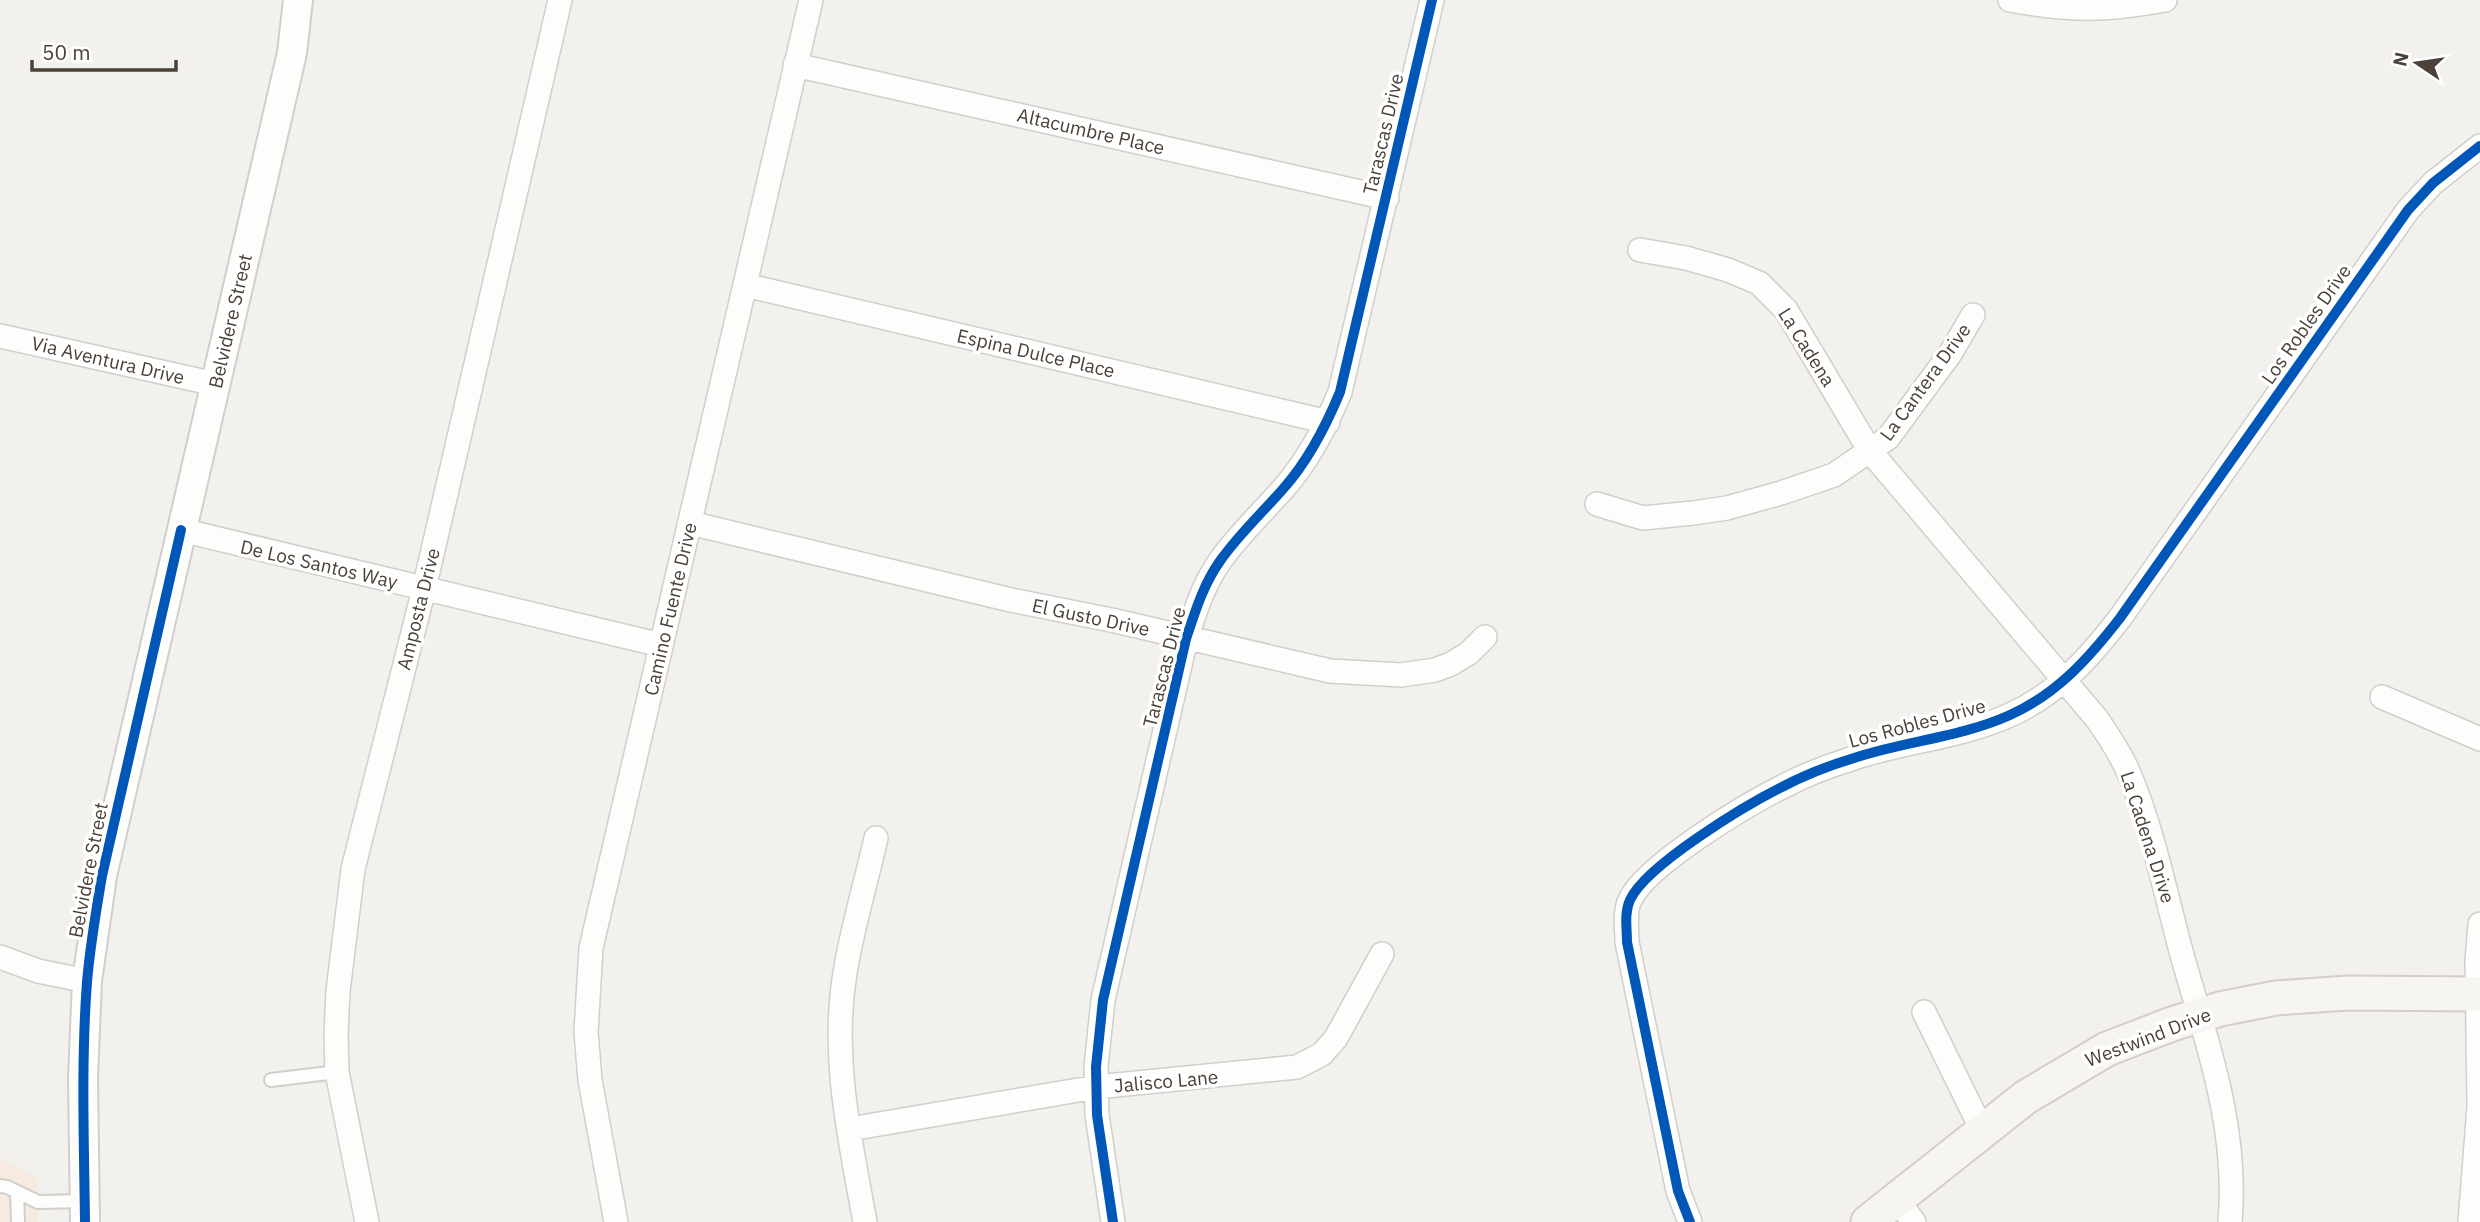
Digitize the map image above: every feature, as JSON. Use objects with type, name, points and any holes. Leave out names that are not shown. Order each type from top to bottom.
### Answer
[{"type":"main road","name":"Westwind Drive","points":[[1868,1222],[1905,1211],[1982,1130],[2026,1097],[2081,1063],[2120,1044],[2172,1024],[2220,1009],[2276,998],[2348,993],[2479,994]]},
{"type":"street","name":"Belvidere Street","points":[[85,1212],[83,1080],[87,981],[102,876],[292,53],[298,0]]},
{"type":"street","name":"Amposta Drive","points":[[367,1222],[337,1072],[338,991],[353,869],[424,589],[560,0]]},
{"type":"street","name":"Camino Fuente Drive","points":[[616,1222],[590,1080],[586,1032],[587,980],[597,921],[811,0]]},
{"type":"street","name":"Tarascas Drive","points":[[1113,1222],[1099,1139],[1096,1087],[1103,1000],[1186,639],[1197,605],[1219,562],[1242,531],[1285,487],[1328,422],[1346,370],[1432,0]]},
{"type":"street","points":[[2010,0],[2110,9],[2165,0]]},
{"type":"street","name":"Altacumbre Place","points":[[795,65],[1387,198]]},
{"type":"street","name":"Los Robles Drive","points":[[1690,1222],[1678,1191],[1628,942],[1626,914],[1637,887],[1697,838],[1782,787],[1851,759],[1971,729],[2009,716],[2041,699],[2064,681],[2083,664],[2120,618],[2408,210],[2433,183],[2480,146]]},
{"type":"street","name":"La Cadena","points":[[1640,250],[1686,258],[1728,270],[1759,283],[1786,310],[1870,451]]},
{"type":"street","name":"Espina Dulce Place","points":[[745,285],[1328,422]]},
{"type":"street","name":"La Cantera Drive","points":[[1597,504],[1643,517],[1727,508],[1781,494],[1834,475],[1888,438],[1950,354],[1973,315]]},
{"type":"street","name":"Via Aventura Drive","points":[[0,335],[215,384]]},
{"type":"street","name":"La Cadena Drive","points":[[1870,451],[2097,719],[2127,769],[2143,811],[2216,1071],[2230,1147],[2230,1222]]},
{"type":"street","name":"El Gusto Drive","points":[[690,523],[1330,671],[1391,675],[1435,670],[1469,653],[1485,637]]},
{"type":"street","name":"De Los Santos Way","points":[[181,530],[661,645]]},
{"type":"street","points":[[2382,697],[2480,739]]},
{"type":"street","points":[[865,1222],[843,1094],[840,1041],[845,974],[876,838]]},
{"type":"street","points":[[2470,1222],[2479,1107],[2477,961],[2480,924]]},
{"type":"street","name":"Jalisco Lane","points":[[850,1129],[1096,1087],[1297,1067],[1313,1060],[1336,1038],[1382,954]]},
{"type":"street","points":[[0,957],[38,971],[87,981]]},
{"type":"street","points":[[1924,1013],[1982,1130]]},
{"type":"lane","points":[[271,1080],[337,1072]]},
{"type":"lane","points":[[0,1186],[38,1202],[85,1212]]},
{"type":"lane","points":[[18,1192],[18,1222]]},
{"type":"shaded area","points":[[0,1157],[37,1177],[38,1222],[0,1222]]},
{"type":"cycle path","points":[[1113,1222],[1097,1115],[1096,1067],[1103,1000],[1186,639],[1214,570],[1300,467],[1340,392],[1432,0]]},
{"type":"cycle path","points":[[1690,1222],[1678,1191],[1627,942],[1628,905],[1640,886],[1655,870],[1698,837],[1790,783],[1871,753],[1991,723],[2043,697],[2071,674],[2120,618],[2408,210],[2433,183],[2480,146]]},
{"type":"cycle path","points":[[85,1222],[84,1042],[91,942],[102,876],[181,530]]}]
